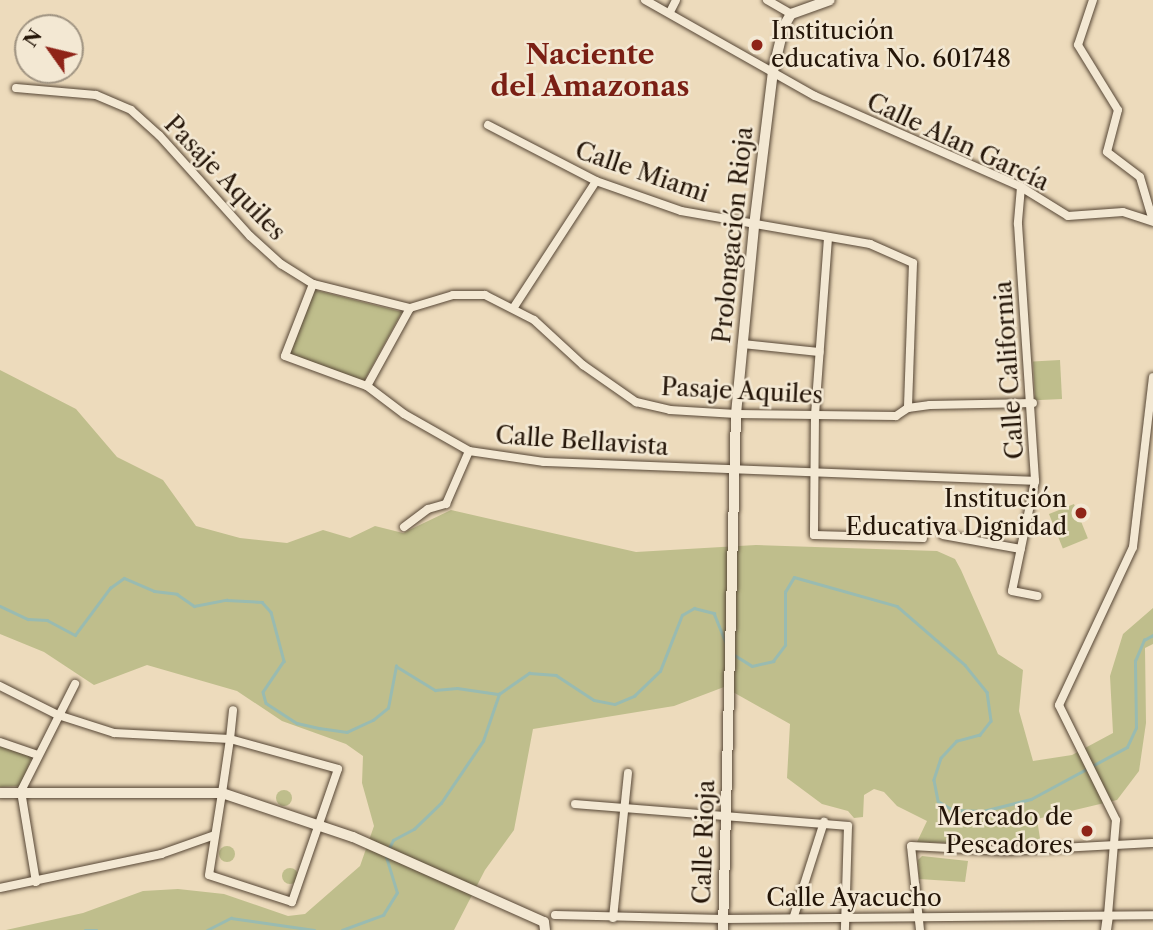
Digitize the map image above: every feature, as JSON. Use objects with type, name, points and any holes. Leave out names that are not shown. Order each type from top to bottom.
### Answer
[{"type":"street","name":"Calle Alan García","points":[[645,0],[850,113],[1021,187],[1068,216],[1123,212],[1153,222]]},
{"type":"street","points":[[670,12],[676,0]]},
{"type":"street","points":[[767,0],[791,14],[830,0]]},
{"type":"street","points":[[1093,0],[1078,45],[1118,110],[1107,152],[1140,177],[1153,222]]},
{"type":"street","name":"Prolongación Rioja","points":[[733,506],[736,414],[754,226],[773,71],[784,26],[791,14]]},
{"type":"street","name":"Pasaje Aquiles","points":[[16,88],[96,96],[131,110],[159,135],[250,236],[281,264],[313,284],[410,308],[431,299],[470,294],[514,307],[636,402],[670,410],[736,414],[896,415],[909,405],[1033,403]]},
{"type":"street","name":"Calle Miami","points":[[488,125],[596,181],[681,211],[754,226],[870,244],[913,263],[907,352],[909,405]]},
{"type":"street","points":[[514,307],[596,181]]},
{"type":"street","name":"Calle California","points":[[1021,187],[1018,224],[1033,403],[1035,481],[1012,591],[1038,596]]},
{"type":"street","points":[[828,238],[815,414],[814,535],[923,538]]},
{"type":"street","name":"Calle Bellavista","points":[[313,284],[285,356],[367,386],[404,414],[469,451],[544,462],[1035,481]]},
{"type":"street","points":[[367,386],[410,308]]},
{"type":"street","points":[[742,344],[820,352]]},
{"type":"street","points":[[1106,930],[1116,820],[1059,705],[1110,604],[1133,547],[1153,377]]},
{"type":"street","points":[[404,527],[428,509],[446,504],[469,451]]},
{"type":"street","name":"Calle Rioja","points":[[723,924],[733,506]]},
{"type":"street","points":[[943,535],[1021,549]]},
{"type":"street","points":[[36,882],[21,791],[75,684]]},
{"type":"street","points":[[0,686],[58,715],[114,733],[230,739],[338,769],[292,902],[209,875],[230,739],[233,710]]},
{"type":"street","points":[[0,742],[38,755]]},
{"type":"street","points":[[613,918],[628,773]]},
{"type":"street","points":[[0,793],[222,793],[353,837],[544,922],[545,930]]},
{"type":"street","points":[[575,804],[624,810],[848,825],[845,930]]},
{"type":"street","points":[[794,916],[824,822]]},
{"type":"street","points":[[0,888],[160,855],[215,835]]},
{"type":"street","points":[[920,930],[911,846],[1005,851],[1114,842],[1153,844]]},
{"type":"street","name":"Calle Ayacucho","points":[[555,915],[723,924],[794,916],[920,918],[1153,915]]},
{"type":"shaded area","points":[[315,290],[402,312],[364,381],[290,354]]},
{"type":"shaded area","points":[[1060,360],[1062,399],[1035,400],[1033,361]]},
{"type":"shaded area","points":[[0,370],[76,409],[117,457],[163,480],[196,526],[240,538],[287,543],[323,530],[350,538],[375,526],[403,533],[451,510],[636,552],[756,545],[937,551],[955,559],[998,654],[1023,670],[1019,711],[1033,761],[1072,755],[1113,733],[1110,676],[1123,634],[1153,608],[1153,644],[1145,648],[1146,723],[1139,771],[1117,800],[1037,819],[1041,845],[917,842],[927,821],[897,806],[884,792],[874,789],[864,795],[863,817],[854,818],[848,811],[822,804],[787,778],[790,724],[724,687],[674,706],[533,729],[514,830],[485,870],[454,930],[6,930],[83,913],[143,891],[178,889],[224,894],[288,916],[305,914],[360,866],[374,826],[362,783],[363,756],[346,744],[282,721],[237,691],[147,665],[94,685],[44,652],[0,634]]},
{"type":"shaded area","points":[[1074,504],[1088,538],[1063,548],[1049,514]]},
{"type":"shaded area","points":[[0,745],[32,757],[20,786],[0,787]]},
{"type":"shaded area","points":[[284,790],[292,798],[284,806],[276,798]]},
{"type":"shaded area","points":[[224,846],[230,846],[235,854],[233,860],[224,862],[219,857],[219,851]]},
{"type":"shaded area","points":[[922,856],[968,861],[965,882],[919,879],[918,860]]},
{"type":"shaded area","points":[[290,868],[298,876],[290,884],[282,876]]},
{"type":"waterway","points":[[733,654],[752,666],[773,661],[785,645],[785,592],[794,577],[897,606],[965,665],[987,692],[991,721],[980,735],[957,741],[941,758],[934,780],[938,801],[953,810],[983,811],[1031,799],[1127,747],[1136,728],[1135,661],[1144,640],[1153,635]]},
{"type":"waterway","points":[[0,606],[28,619],[47,620],[75,635],[110,588],[124,578],[154,591],[177,594],[194,606],[226,600],[262,602],[271,612],[284,661],[263,692],[266,703],[297,723],[319,728],[347,732],[373,720],[388,708],[396,666],[435,690],[457,688],[498,694]]},
{"type":"waterway","points":[[388,850],[393,840],[414,829],[441,803],[483,741],[499,694],[529,673],[556,675],[594,700],[615,704],[634,696],[660,671],[682,615],[694,608],[714,613],[726,643]]},
{"type":"waterway","points":[[342,930],[383,915],[397,893],[386,856]]},
{"type":"waterway","points":[[207,930],[231,918],[314,930]]},
{"type":"waterway","points":[[85,930],[97,930]]},
{"type":"place","name":"Institución educativa No. 601748","points":[[757,45]]},
{"type":"place","name":"Institución Educativa Dignidad","points":[[1081,513]]},
{"type":"place","name":"Mercado de Pescadores","points":[[1087,831]]},
{"type":"district","name":"Naciente del Amazonas","points":[[590,70]]}]
